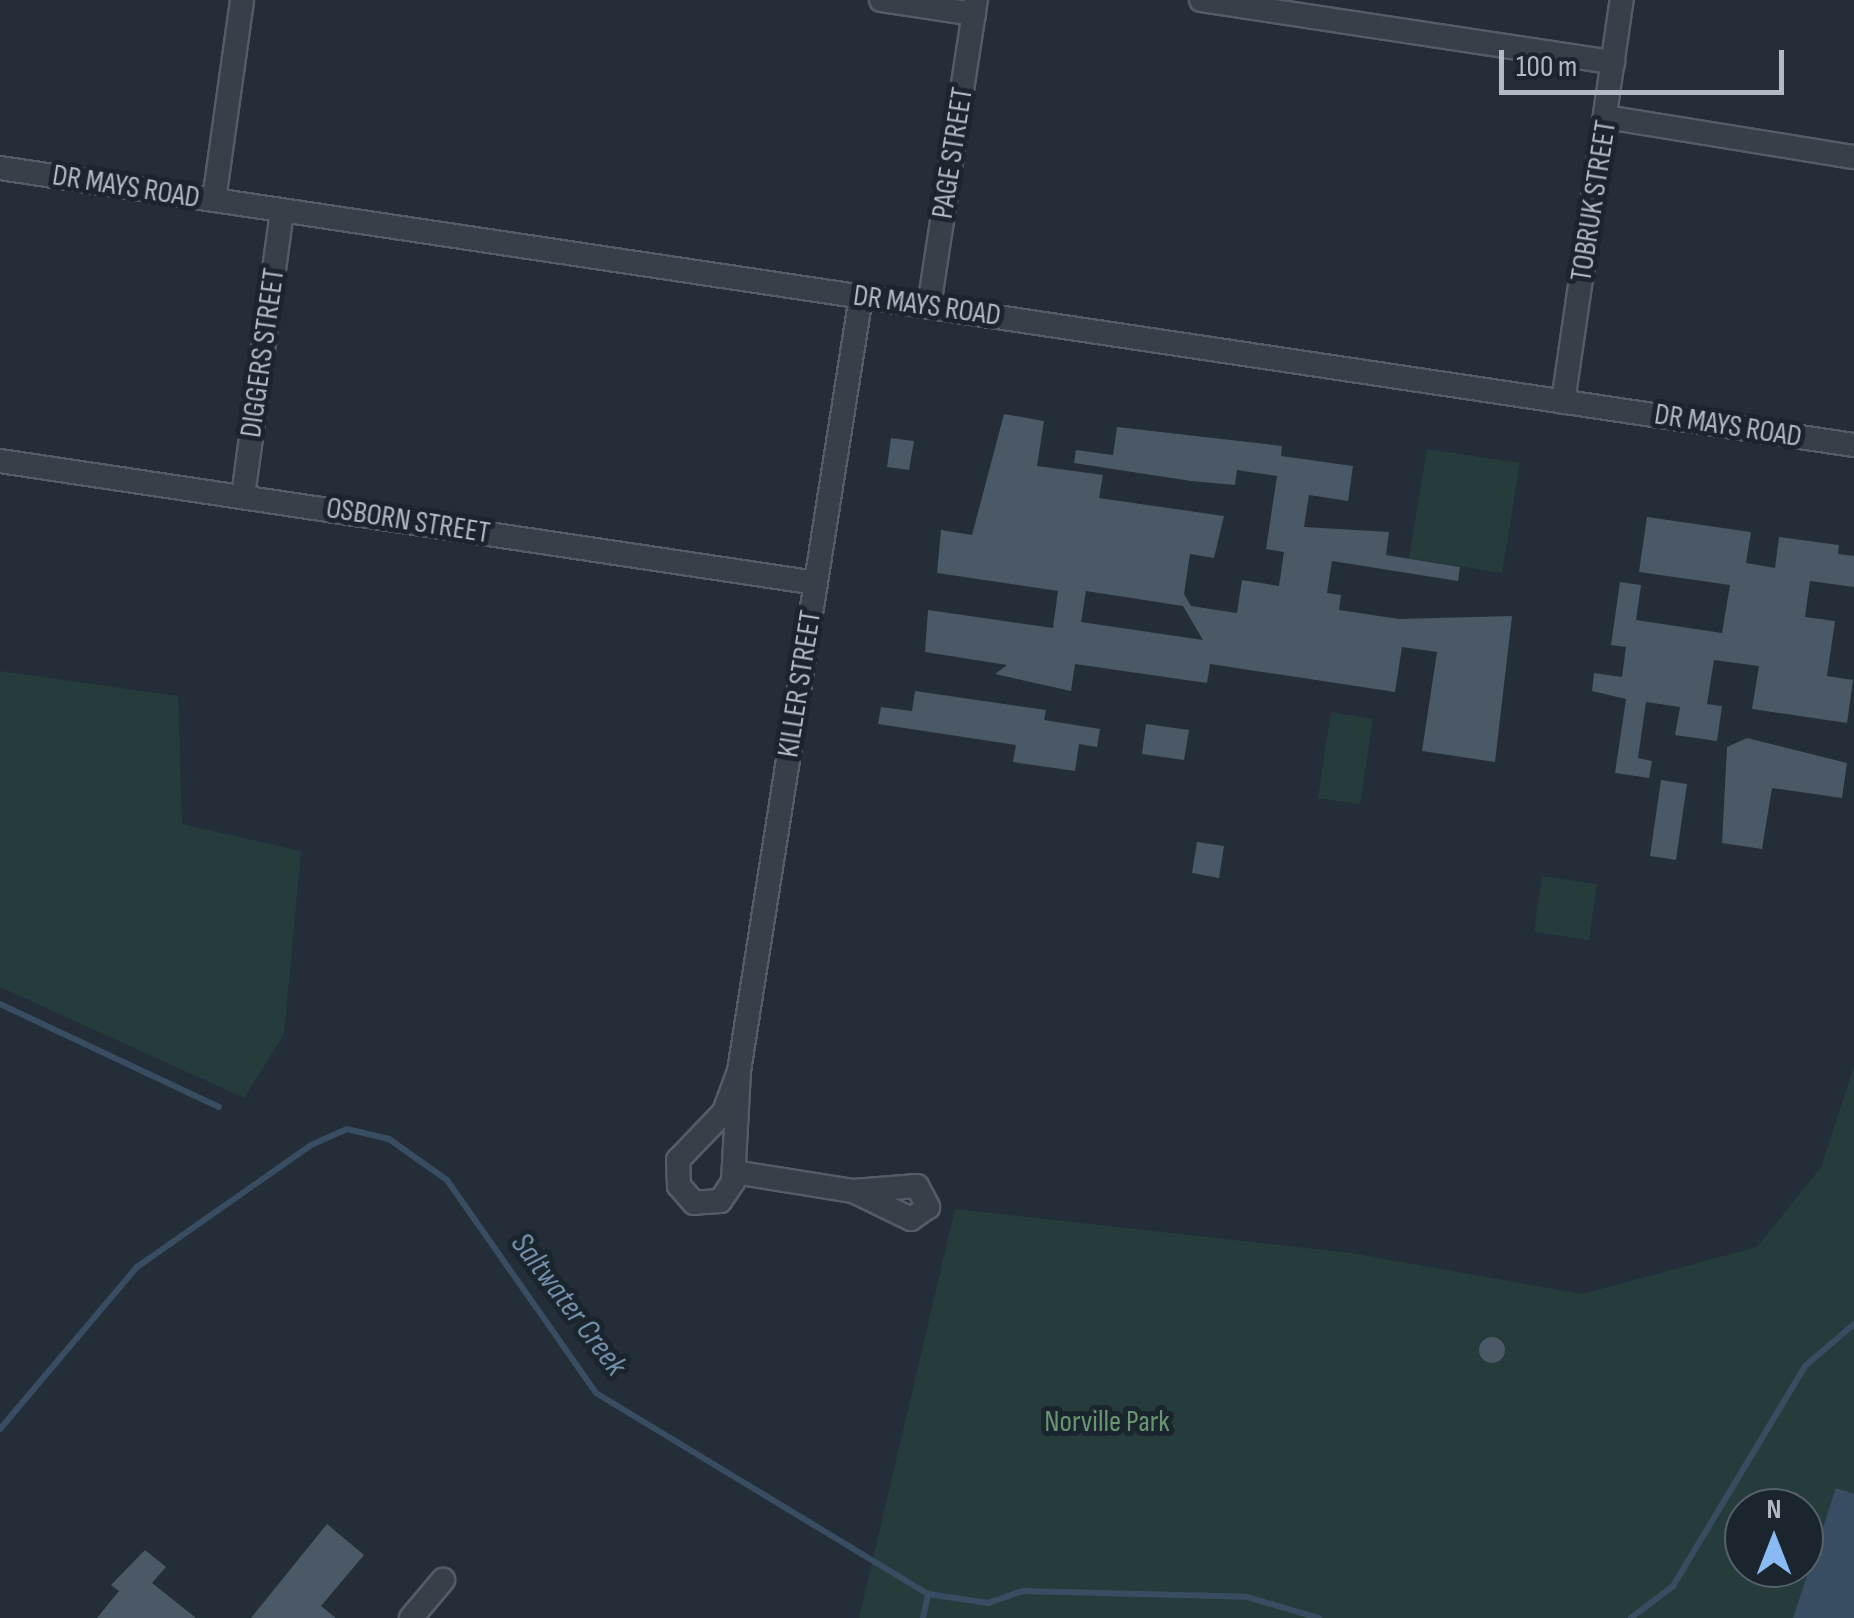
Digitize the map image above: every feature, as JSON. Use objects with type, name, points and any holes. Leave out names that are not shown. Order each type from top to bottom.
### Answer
[{"type":"street","points":[[214,200],[242,0]]},
{"type":"street","points":[[882,0],[975,7]]},
{"type":"street","points":[[1200,0],[1614,62]]},
{"type":"street","name":"TOBRUK STREET","points":[[1563,402],[1622,0]]},
{"type":"street","name":"PAGE STREET","points":[[929,306],[975,7]]},
{"type":"street","points":[[1606,117],[1854,157]]},
{"type":"street","name":"DR MAYS ROAD","points":[[0,168],[1854,445]]},
{"type":"street","name":"DIGGERS STREET","points":[[243,496],[282,210]]},
{"type":"street","name":"KILLER STREET","points":[[739,1072],[861,296]]},
{"type":"street","name":"OSBORN STREET","points":[[0,461],[816,584]]},
{"type":"street","points":[[739,1072],[734,1172],[726,1196],[712,1204],[688,1199],[676,1177],[684,1147],[724,1112],[739,1072]]},
{"type":"street","points":[[734,1172],[852,1190]]},
{"type":"street","points":[[411,1618],[444,1580]]},
{"type":"green space","points":[[1427,449],[1520,463],[1502,573],[1409,558]]},
{"type":"green space","points":[[0,671],[178,696],[182,824],[301,851],[284,1034],[244,1098],[0,987]]},
{"type":"green space","points":[[1331,712],[1373,719],[1360,804],[1318,798]]},
{"type":"green space","points":[[1542,876],[1597,884],[1589,940],[1534,932]]},
{"type":"green space","name":"Norville Park","points":[[1854,1066],[1854,1618],[859,1618],[955,1209],[1351,1253],[1582,1294],[1757,1247],[1821,1167]]},
{"type":"water","points":[[1836,1488],[1854,1494],[1854,1618],[1793,1618],[1803,1588],[1824,1588],[1824,1524]]},
{"type":"building","points":[[1004,414],[1044,421],[1037,466],[1103,475],[1099,498],[1224,516],[1214,558],[1190,554],[1184,594],[1191,606],[1237,613],[1242,580],[1279,586],[1284,552],[1266,549],[1277,476],[1237,470],[1235,485],[1191,481],[1074,463],[1076,450],[1113,455],[1117,427],[1282,446],[1281,456],[1353,466],[1348,501],[1309,495],[1304,527],[1389,532],[1386,555],[1460,567],[1458,581],[1332,561],[1327,593],[1341,595],[1339,610],[1399,619],[1512,616],[1495,762],[1422,751],[1437,652],[1402,647],[1395,692],[1210,664],[1207,683],[1075,664],[1071,691],[995,674],[1007,665],[925,652],[928,610],[1053,628],[1058,591],[937,573],[941,530],[972,535]],"holes":[[[1086,591],[1183,606],[1203,640],[1081,622]]]},
{"type":"building","points":[[891,438],[914,441],[909,470],[887,467]]},
{"type":"building","points":[[1647,517],[1751,532],[1746,563],[1775,568],[1779,537],[1839,545],[1838,554],[1854,556],[1854,587],[1810,581],[1805,617],[1835,621],[1827,676],[1853,680],[1847,723],[1752,709],[1759,666],[1714,660],[1707,704],[1722,706],[1717,741],[1675,735],[1680,707],[1646,702],[1638,758],[1652,761],[1649,778],[1615,773],[1626,699],[1592,691],[1594,673],[1622,677],[1626,647],[1611,645],[1620,582],[1641,585],[1636,620],[1722,633],[1730,585],[1639,572]]},
{"type":"building","points":[[915,691],[1046,710],[1044,720],[1100,729],[1097,747],[1079,744],[1075,771],[1013,762],[1016,745],[878,724],[881,707],[912,711]]},
{"type":"building","points":[[1146,724],[1189,730],[1184,760],[1142,754]]},
{"type":"building","points":[[1747,738],[1847,763],[1842,798],[1772,788],[1762,849],[1722,843],[1727,747]]},
{"type":"building","points":[[1661,780],[1687,784],[1676,860],[1650,856]]},
{"type":"building","points":[[1197,842],[1224,846],[1219,878],[1192,873]]},
{"type":"building","points":[[1492,1337],[1501,1341],[1505,1350],[1501,1359],[1492,1363],[1483,1359],[1479,1350],[1483,1341]]},
{"type":"building","points":[[327,1524],[364,1555],[321,1606],[336,1618],[251,1618]]},
{"type":"building","points":[[145,1550],[166,1567],[152,1583],[196,1618],[97,1618],[119,1591],[111,1585]]},
{"type":"waterway","points":[[0,1004],[219,1107]]},
{"type":"waterway","name":"Saltwater Creek","points":[[0,1429],[137,1267],[311,1145],[347,1129],[389,1139],[447,1180],[596,1393],[928,1594],[988,1603],[1023,1591],[1247,1597],[1319,1618]]},
{"type":"waterway","name":"Saltwater Creek","points":[[1631,1618],[1673,1586],[1805,1366],[1854,1324]]},
{"type":"waterway","points":[[923,1618],[928,1594]]}]
